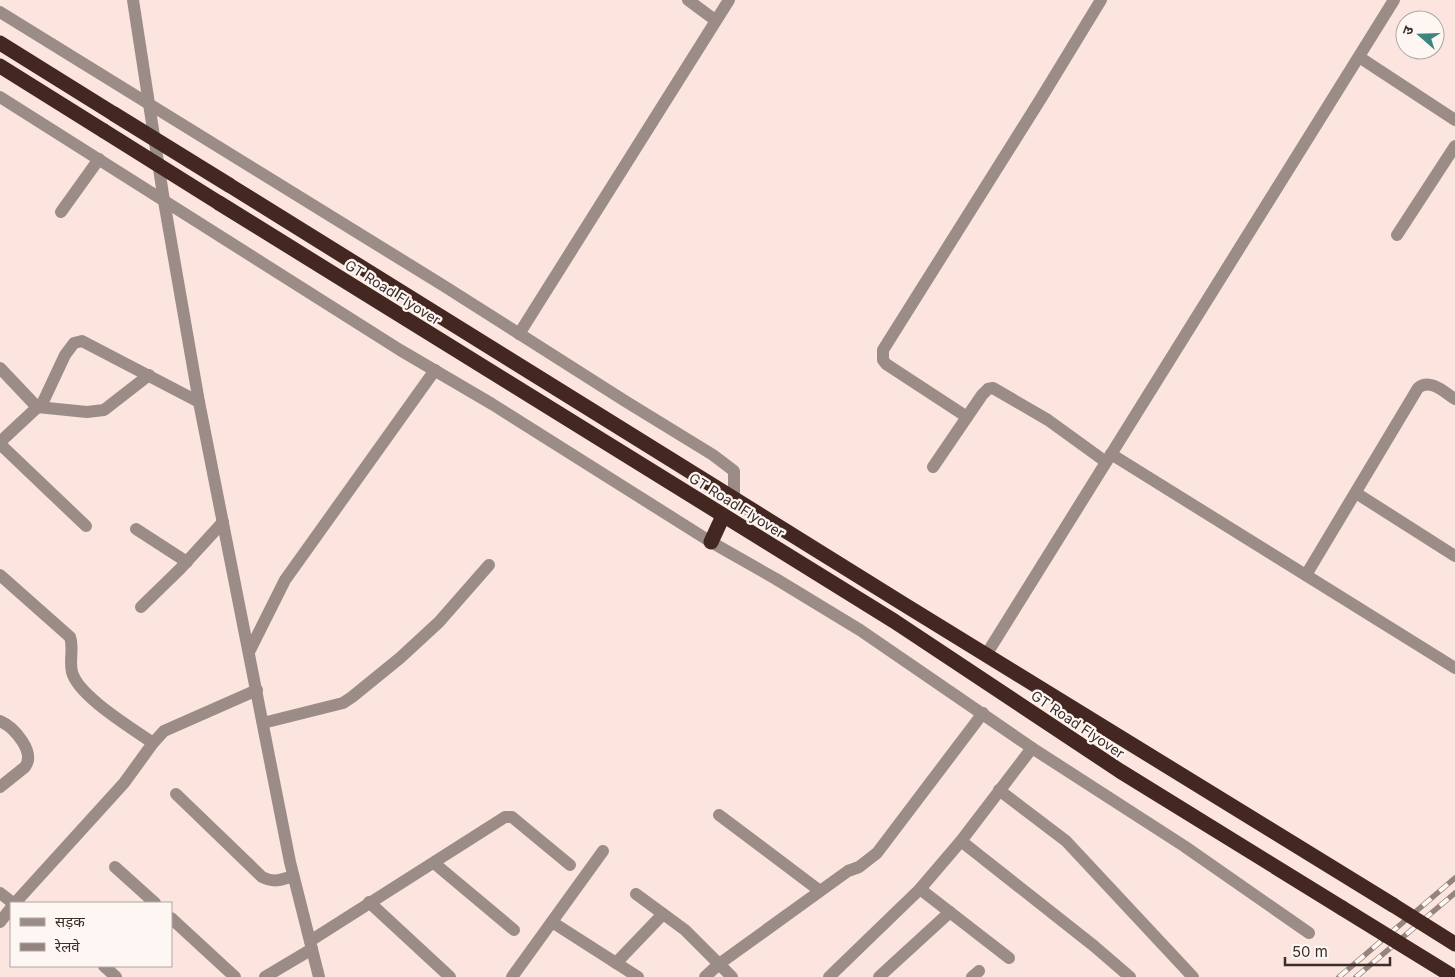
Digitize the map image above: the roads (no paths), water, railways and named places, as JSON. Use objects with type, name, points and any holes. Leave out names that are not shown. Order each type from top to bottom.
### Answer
[{"type":"highway","name":"GT Road Flyover","points":[[0,43],[1455,944]]},
{"type":"highway","name":"GT Road Flyover","points":[[0,66],[894,621],[1120,771],[1454,977]]},
{"type":"highway","points":[[711,542],[724,516]]},
{"type":"street","points":[[133,0],[164,201],[199,402],[293,876],[319,977]]},
{"type":"street","points":[[688,0],[715,20]]},
{"type":"street","points":[[519,334],[729,0]]},
{"type":"street","points":[[967,417],[886,364],[883,360],[884,350],[1101,0]]},
{"type":"street","points":[[986,655],[1394,0]]},
{"type":"street","points":[[0,12],[444,286],[713,455],[734,471],[734,499]]},
{"type":"street","points":[[1359,57],[1455,120]]},
{"type":"street","points":[[0,97],[400,350],[711,542],[860,630],[1032,748],[1184,846],[1309,933]]},
{"type":"street","points":[[1397,235],[1455,146]]},
{"type":"street","points":[[61,212],[99,159]]},
{"type":"street","points":[[86,526],[0,443],[47,395],[65,356],[74,342],[82,341],[199,402]]},
{"type":"street","points":[[0,368],[37,407],[87,412],[104,410],[149,375]]},
{"type":"street","points":[[249,652],[285,580],[435,370]]},
{"type":"street","points":[[1306,575],[1418,388],[1423,384],[1430,384],[1455,399]]},
{"type":"street","points":[[933,467],[982,395],[988,389],[994,388],[1306,575],[1455,668]]},
{"type":"street","points":[[1356,493],[1455,556]]},
{"type":"street","points":[[140,607],[187,562],[223,522]]},
{"type":"street","points":[[136,528],[187,562]]},
{"type":"street","points":[[263,723],[343,703],[352,697],[428,632],[489,565]]},
{"type":"street","points":[[1,577],[70,637],[72,647],[71,670],[77,684],[95,701],[153,743]]},
{"type":"street","points":[[15,902],[124,783],[164,731],[256,690]]},
{"type":"street","points":[[705,977],[719,964],[848,871],[859,867],[877,852],[983,713]]},
{"type":"street","points":[[0,721],[14,730],[29,757],[25,767],[0,787]]},
{"type":"street","points":[[829,977],[920,889],[961,840],[1032,748]]},
{"type":"street","points":[[999,790],[1066,841],[1193,977]]},
{"type":"street","points":[[176,794],[262,877],[278,882],[293,876]]},
{"type":"street","points":[[719,815],[820,891]]},
{"type":"street","points":[[265,977],[368,902],[434,863],[505,817],[509,816],[570,865]]},
{"type":"street","points":[[961,840],[1130,977]]},
{"type":"street","points":[[512,977],[603,851]]},
{"type":"street","points":[[434,863],[514,930]]},
{"type":"street","points":[[115,867],[154,902]]},
{"type":"street","points":[[920,889],[1009,958]]},
{"type":"street","points":[[0,892],[13,902]]},
{"type":"street","points":[[636,894],[693,937],[732,977]]},
{"type":"street","points":[[368,902],[450,977]]},
{"type":"street","points":[[0,922],[10,909]]},
{"type":"street","points":[[879,977],[950,912]]},
{"type":"street","points":[[616,963],[663,914]]},
{"type":"street","points":[[172,919],[236,977]]},
{"type":"street","points":[[552,922],[638,977]]},
{"type":"street","points":[[105,967],[116,977]]},
{"type":"railway","points":[[1339,977],[1455,878]]},
{"type":"railway","points":[[1356,977],[1455,893]]}]
